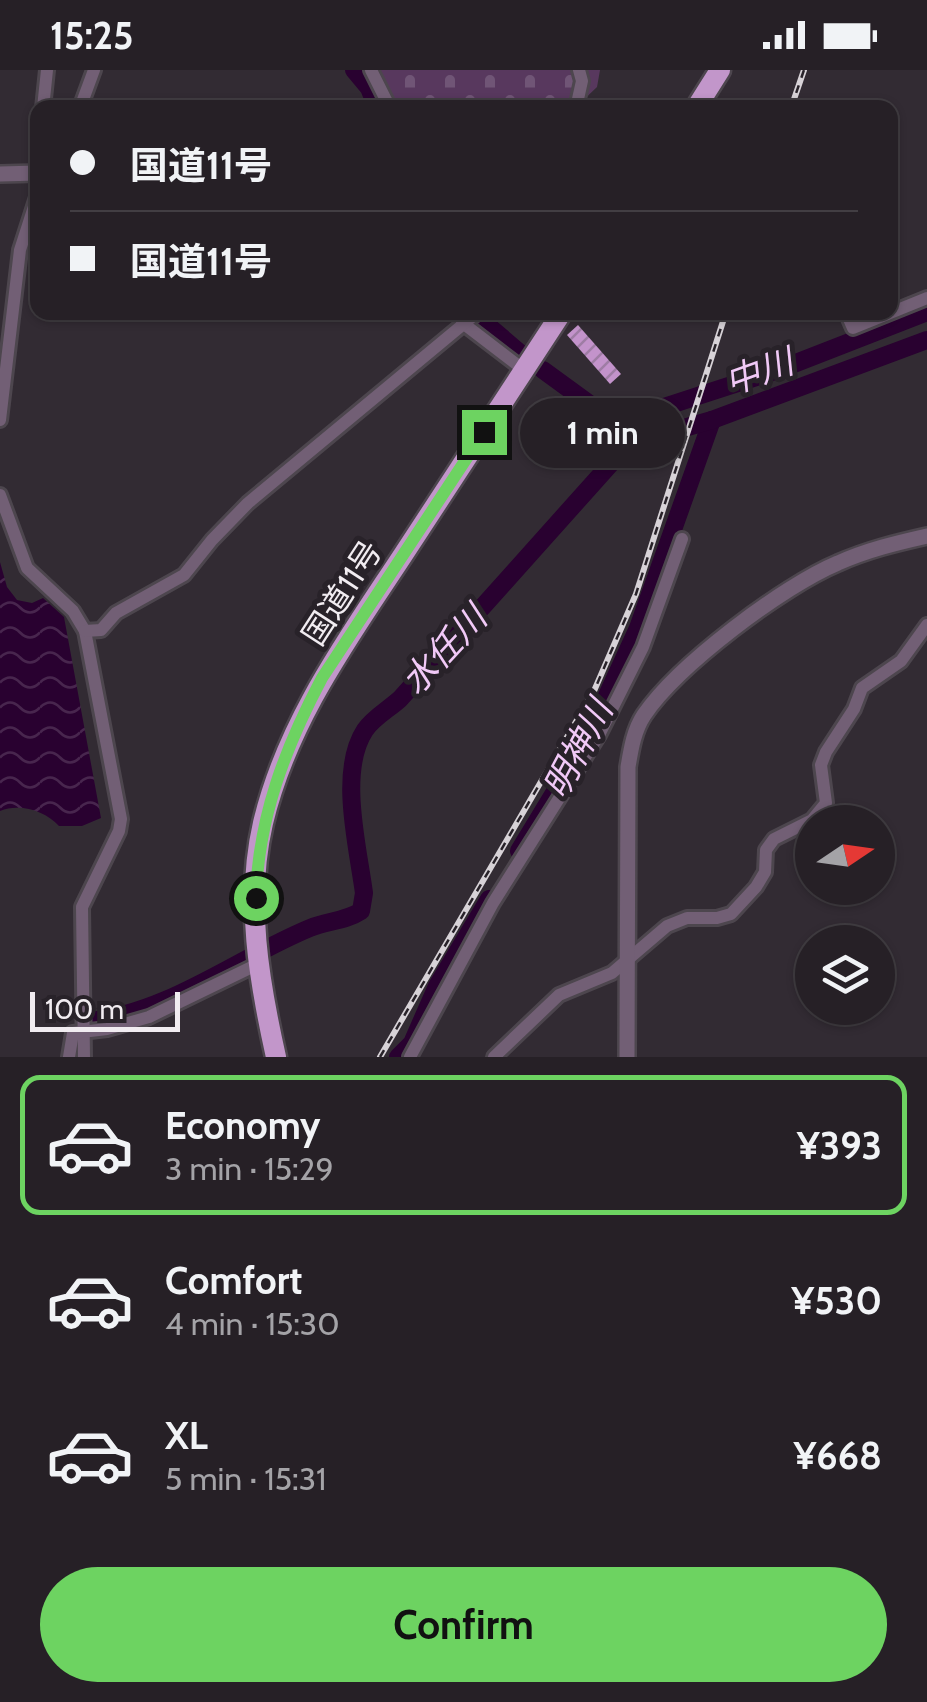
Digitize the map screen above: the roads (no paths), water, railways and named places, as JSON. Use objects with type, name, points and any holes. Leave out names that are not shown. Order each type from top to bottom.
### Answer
[{"type":"highway","points":[[701,100],[720,70]]},
{"type":"highway","name":"国道11号","points":[[276,1057],[258,964],[256,868],[263,825],[282,760],[322,678],[557,320]]},
{"type":"street","points":[[44,100],[47,70]]},
{"type":"street","points":[[83,100],[94,70]]},
{"type":"street","points":[[371,70],[386,100]]},
{"type":"street","points":[[578,100],[582,81],[579,70]]},
{"type":"street","points":[[0,174],[30,173]]},
{"type":"street","points":[[0,420],[20,250],[30,219]]},
{"type":"street","points":[[898,310],[927,298]]},
{"type":"street","points":[[85,632],[102,630],[116,613],[184,575],[248,503],[463,320]]},
{"type":"street","points":[[470,320],[524,370]]},
{"type":"street","points":[[850,320],[853,328],[873,320]]},
{"type":"street","points":[[0,496],[27,568],[73,611],[85,632],[121,818],[119,831],[82,907],[84,1057]]},
{"type":"street","points":[[627,1057],[628,766],[633,739],[644,715],[728,633],[782,596],[833,564],[875,548],[927,536]]},
{"type":"street","points":[[410,1057],[494,903],[599,735],[643,647],[682,539]]},
{"type":"street","points":[[494,1057],[560,995],[612,973],[667,926],[686,918],[731,914],[756,888],[765,872],[766,850],[774,839],[812,820],[826,803],[822,765],[826,752],[854,709],[862,688],[901,661],[927,626]]},
{"type":"street","points":[[70,1057],[72,1033],[106,1029],[149,1016],[258,964]]},
{"type":"water","points":[[0,562],[7,587],[17,600],[32,603],[43,598],[64,617],[101,818],[82,826],[59,826],[24,808],[0,811]]},
{"type":"waterway","name":"中川","points":[[354,70],[374,100]]},
{"type":"waterway","name":"中川","points":[[543,370],[602,413],[627,419],[778,370],[927,312]]},
{"type":"waterway","name":"中川","points":[[481,320],[520,353]]},
{"type":"waterway","name":"水任川","points":[[89,1021],[118,1016],[175,996],[283,940],[361,911],[364,893],[351,787],[357,747],[365,730],[400,699],[614,460],[635,442],[712,420],[927,340]]},
{"type":"waterway","name":"明神川","points":[[519,851],[588,737],[638,628],[712,420]]},
{"type":"waterway","name":"明神川","points":[[398,1057],[412,1043],[437,986],[489,899]]},
{"type":"railway","points":[[794,100],[804,70]]},
{"type":"railway","points":[[380,1057],[594,691],[636,594],[723,320]]}]
